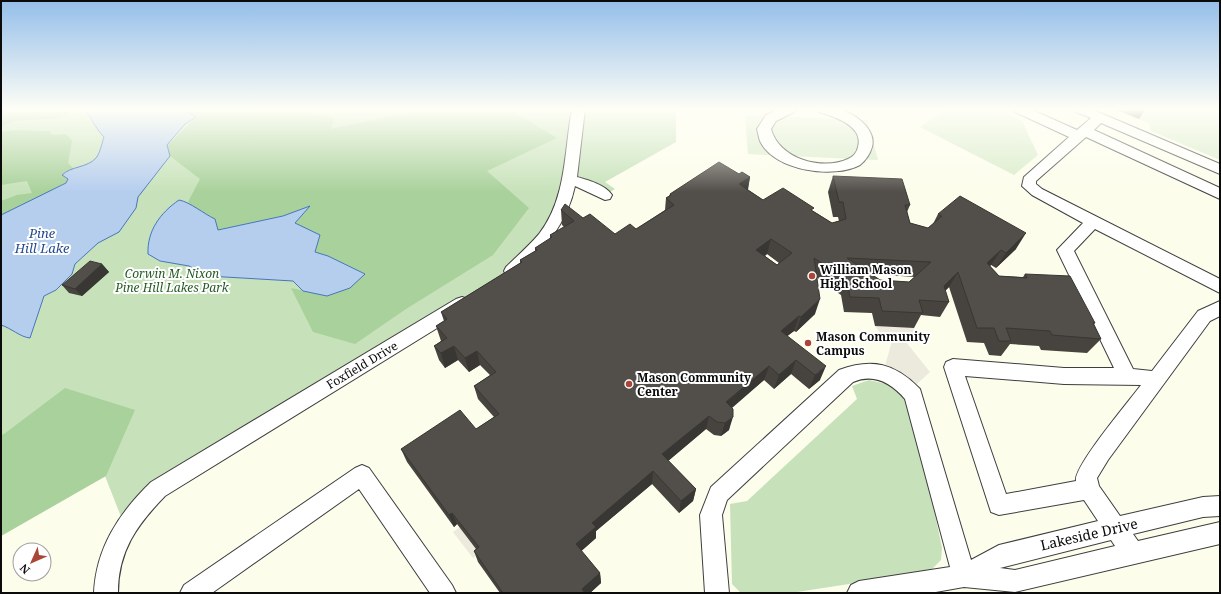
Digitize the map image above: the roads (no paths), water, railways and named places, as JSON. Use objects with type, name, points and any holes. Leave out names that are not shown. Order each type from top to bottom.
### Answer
[{"type":"street","points":[[500,280],[527,257],[548,234],[568,190],[575,137]]},
{"type":"street","points":[[764,137],[769,146],[779,155],[793,162],[810,167],[827,168],[842,166],[855,161],[863,154],[866,145],[865,137]]},
{"type":"street","points":[[1078,137],[1029,180],[1029,186],[1093,222],[1220,288]]},
{"type":"street","points":[[1090,137],[1220,194]]},
{"type":"street","points":[[1146,137],[1220,169]]},
{"type":"street","points":[[570,180],[587,185],[605,195]]},
{"type":"street","points":[[1093,222],[1065,250],[1127,376]]},
{"type":"street","name":"Foxfield Drive","points":[[106,593],[105,584],[110,555],[125,528],[144,503],[158,489],[477,295]]},
{"type":"street","points":[[1133,553],[1089,490],[1086,477],[1093,465],[1156,379],[1204,316],[1220,308]]},
{"type":"street","points":[[1089,490],[1075,491],[999,505],[953,367],[1064,376],[1127,376],[1156,379]]},
{"type":"street","points":[[717,593],[711,514],[718,494],[846,376],[855,371],[869,370],[881,371],[892,376],[903,383],[913,395],[964,576]]},
{"type":"street","points":[[192,593],[362,475],[444,593]]},
{"type":"street","name":"Lakeside Drive","points":[[964,576],[999,556],[1204,507],[1220,506]]},
{"type":"street","name":"Lakeside Drive","points":[[859,593],[964,576],[1015,581],[1220,533]]},
{"type":"water","name":"Pine Hill Lake","points":[[104,137],[174,137],[167,145],[170,156],[138,197],[136,208],[119,232],[98,243],[75,264],[72,274],[56,290],[44,296],[30,338],[26,337],[1,325],[1,215],[66,183],[68,179],[62,175],[70,170],[88,164],[96,158],[100,151]]},
{"type":"water","points":[[179,200],[188,203],[215,219],[218,230],[283,216],[310,206],[295,223],[320,235],[315,252],[328,256],[365,274],[350,288],[327,296],[303,291],[293,281],[208,276],[189,266],[160,261],[148,254],[148,246],[152,230],[166,211]]},
{"type":"place","name":"William Mason High School","points":[[812,276]]},
{"type":"place","name":"Mason Community Campus","points":[[808,343]]},
{"type":"place","name":"Mason Community Center","points":[[629,384]]},
{"type":"park label","name":"Corwin M. Nixon Pine Hill Lakes Park","points":[[172,280]]}]
